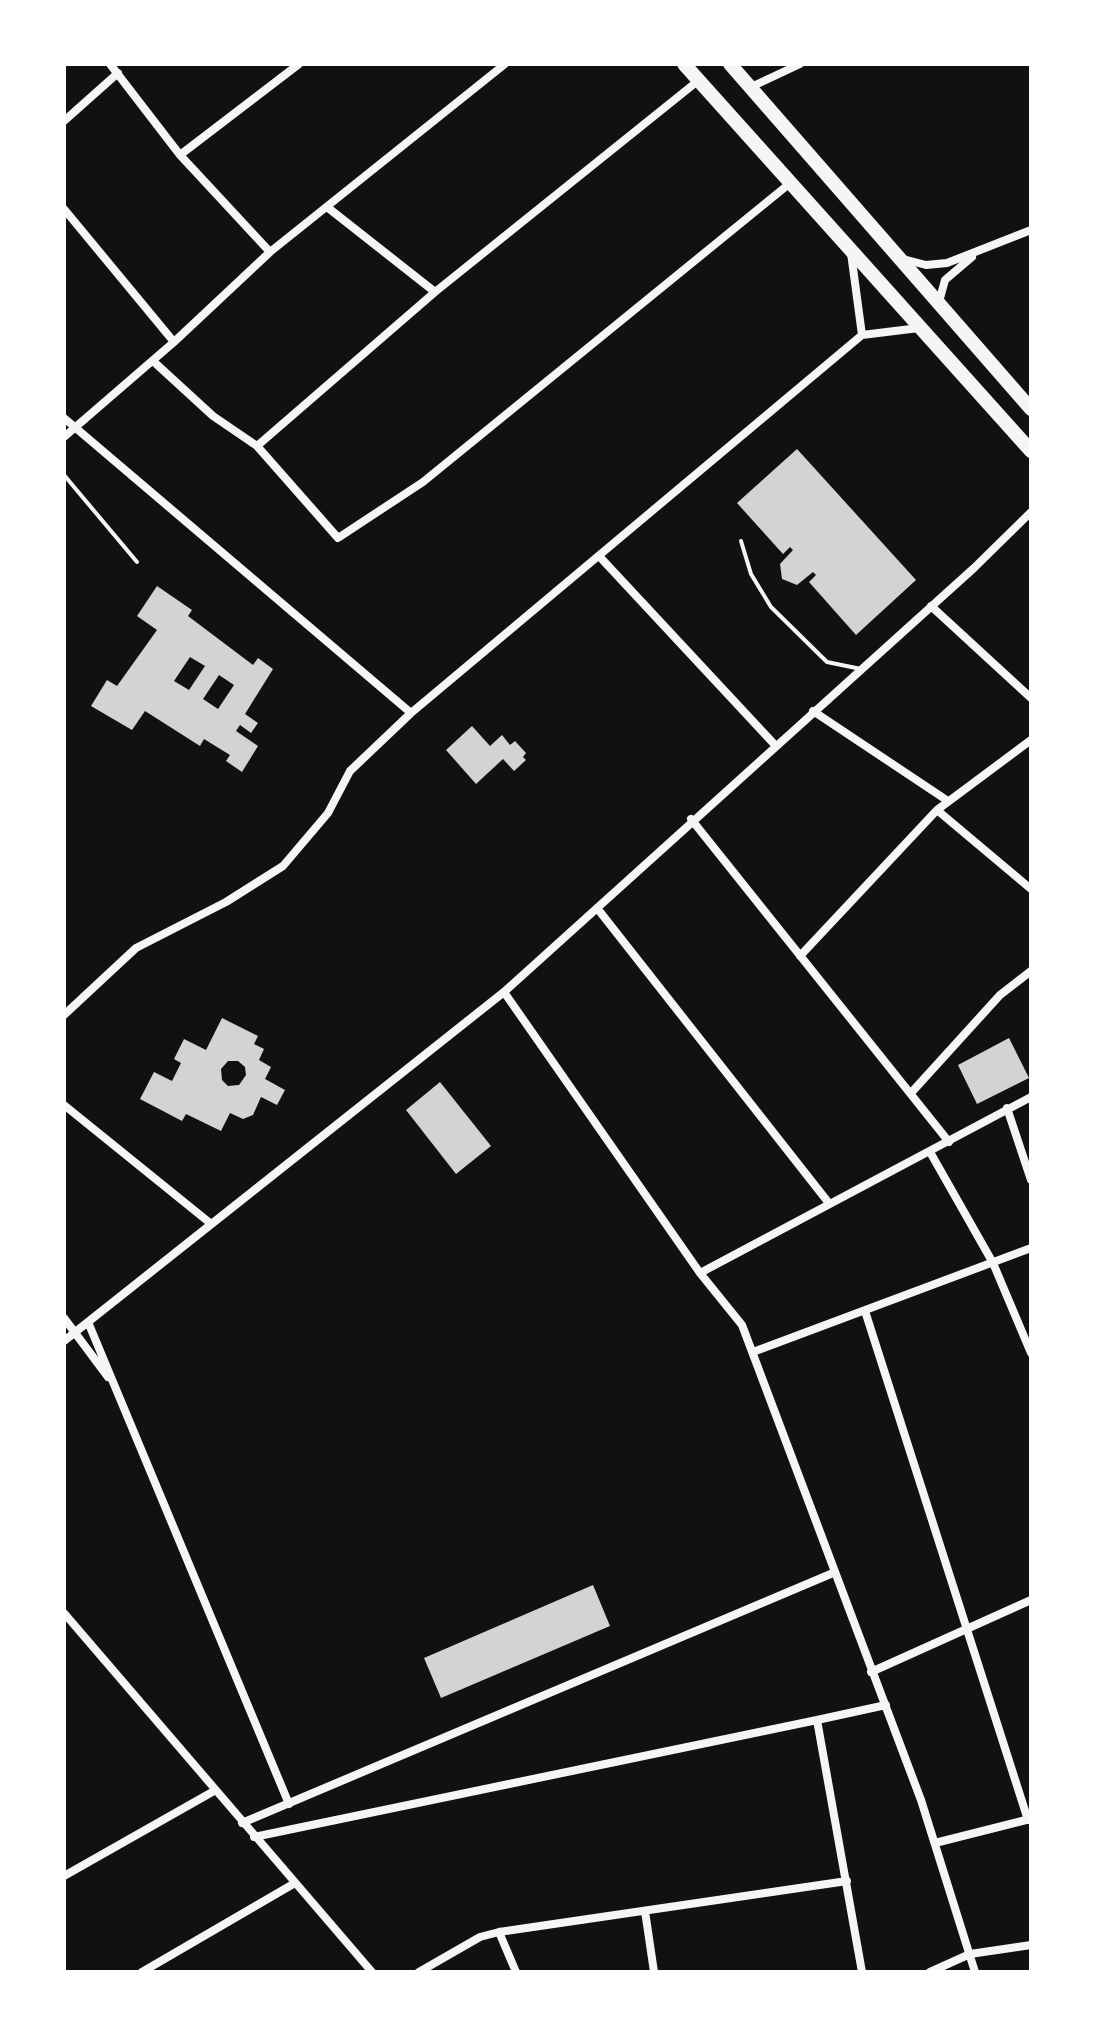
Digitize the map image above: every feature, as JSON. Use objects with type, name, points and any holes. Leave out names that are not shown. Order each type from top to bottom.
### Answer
[{"type":"highway","points":[[684,64],[1031,451]]},
{"type":"highway","points":[[730,64],[1031,409]]},
{"type":"street","points":[[110,64],[180,155],[270,252]]},
{"type":"street","points":[[64,437],[153,361],[270,252],[505,64]]},
{"type":"street","points":[[751,87],[800,64]]},
{"type":"street","points":[[180,155],[294,66]]},
{"type":"street","points":[[64,121],[118,73]]},
{"type":"street","points":[[257,446],[435,292],[699,80]]},
{"type":"street","points":[[153,361],[213,416],[257,446],[338,538],[423,482],[789,184]]},
{"type":"street","points":[[327,207],[435,292]]},
{"type":"street","points":[[64,209],[174,342]]},
{"type":"street","points":[[895,256],[926,265],[979,252],[1031,230]]},
{"type":"street","points":[[851,250],[862,335]]},
{"type":"street","points":[[940,307],[939,297],[945,280],[979,252]]},
{"type":"street","points":[[64,1015],[136,948],[226,902],[283,866],[328,813],[350,771],[411,713],[862,335],[920,328]]},
{"type":"street","points":[[64,418],[73,429],[411,713]]},
{"type":"street","points":[[64,1341],[504,992],[1031,512]]},
{"type":"street","points":[[599,556],[775,745]]},
{"type":"street","points":[[931,606],[1031,698]]},
{"type":"street","points":[[813,711],[948,801]]},
{"type":"street","points":[[800,956],[937,810],[1031,740]]},
{"type":"street","points":[[937,810],[1031,889]]},
{"type":"street","points":[[691,819],[949,1142]]},
{"type":"street","points":[[597,908],[828,1202]]},
{"type":"street","points":[[911,1093],[1000,995],[1031,971]]},
{"type":"street","points":[[504,992],[700,1273],[742,1325],[833,1573],[886,1705],[935,1843],[975,1972]]},
{"type":"street","points":[[700,1273],[828,1202],[930,1152],[1031,1097]]},
{"type":"street","points":[[64,1105],[210,1223]]},
{"type":"street","points":[[1007,1108],[1031,1180]]},
{"type":"street","points":[[930,1152],[993,1263],[1031,1353]]},
{"type":"street","points":[[753,1352],[1031,1248]]},
{"type":"street","points":[[865,1311],[1029,1819],[935,1843]]},
{"type":"street","points":[[64,1318],[116,1388]]},
{"type":"street","points":[[88,1322],[289,1804]]},
{"type":"street","points":[[242,1823],[833,1573]]},
{"type":"street","points":[[871,1672],[1031,1600]]},
{"type":"street","points":[[64,1613],[372,1972]]},
{"type":"street","points":[[254,1837],[886,1705]]},
{"type":"street","points":[[817,1720],[862,1972]]},
{"type":"street","points":[[65,1874],[214,1791]]},
{"type":"street","points":[[419,1972],[480,1937],[499,1932],[847,1881]]},
{"type":"street","points":[[142,1972],[295,1883]]},
{"type":"street","points":[[645,1911],[654,1972]]},
{"type":"street","points":[[499,1932],[516,1972]]},
{"type":"street","points":[[930,1972],[970,1954],[1031,1945]]},
{"type":"lane","points":[[64,475],[137,562]]},
{"type":"lane","points":[[741,541],[751,574],[771,607],[787,625],[827,662],[861,669]]},
{"type":"building","points":[[797,449],[916,580],[856,635],[809,582],[816,575],[813,572],[797,585],[782,579],[780,564],[793,550],[790,547],[783,554],[737,503]]},
{"type":"building","points":[[157,586],[192,610],[188,616],[253,665],[258,658],[273,669],[245,714],[258,723],[251,733],[240,725],[236,731],[258,746],[242,772],[226,761],[230,755],[204,739],[200,746],[145,711],[132,730],[91,706],[107,680],[117,686],[157,630],[137,616]],"holes":[[[190,657],[205,666],[189,690],[174,681]],[[219,675],[234,685],[218,709],[203,699]]]},
{"type":"building","points":[[472,726],[490,746],[502,735],[510,745],[515,741],[526,753],[523,757],[526,760],[514,771],[503,759],[476,784],[446,750]]},
{"type":"building","points":[[222,1018],[258,1036],[254,1044],[264,1049],[259,1060],[271,1067],[265,1079],[285,1090],[277,1105],[261,1097],[253,1115],[243,1119],[230,1113],[221,1131],[186,1114],[182,1121],[140,1099],[154,1072],[172,1081],[181,1063],[174,1059],[184,1039],[206,1050]],"holes":[[[228,1061],[238,1061],[245,1067],[246,1075],[239,1085],[228,1086],[222,1080],[221,1069]]]},
{"type":"building","points":[[1009,1038],[1029,1078],[977,1104],[958,1065]]},
{"type":"building","points":[[440,1082],[491,1146],[456,1174],[406,1110]]},
{"type":"building","points":[[593,1585],[610,1626],[441,1698],[424,1658]]}]
